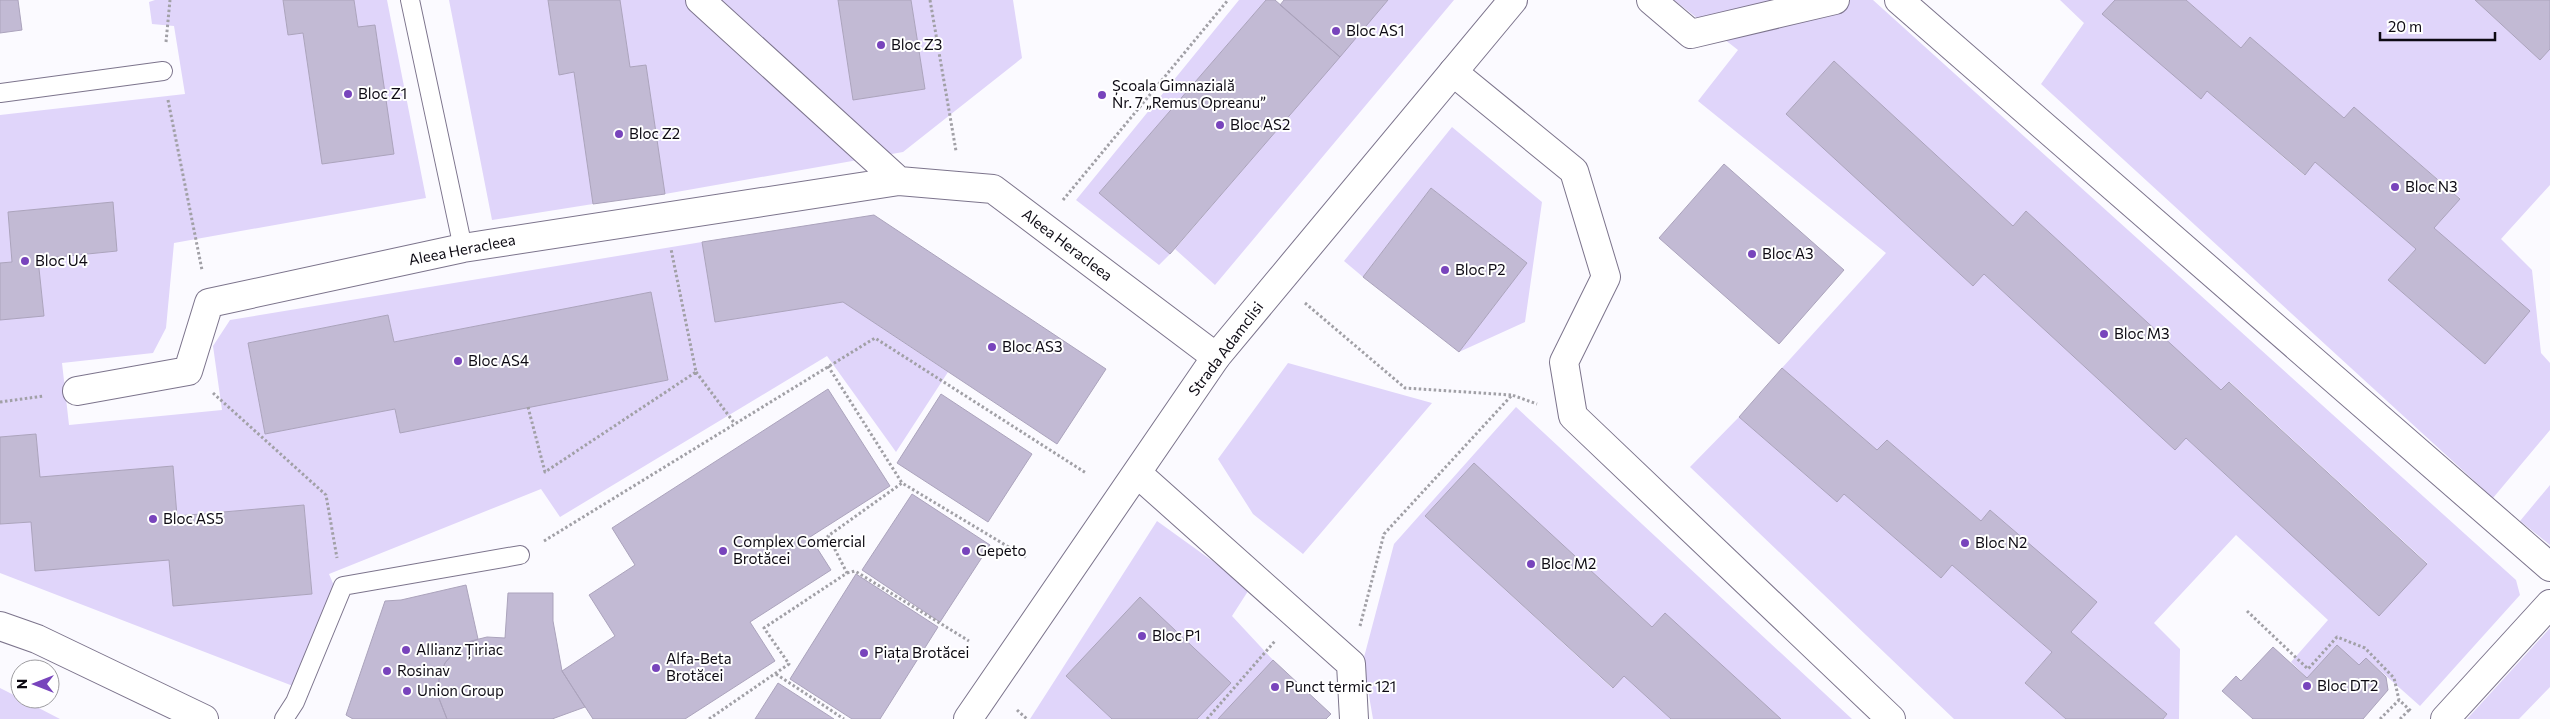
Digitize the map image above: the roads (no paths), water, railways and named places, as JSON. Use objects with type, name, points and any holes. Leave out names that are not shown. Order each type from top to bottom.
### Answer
[{"type":"street","points":[[700,0],[898,181]]},
{"type":"street","name":"Strada Adamclisi","points":[[968,719],[1138,474],[1216,357],[1513,0]]},
{"type":"street","points":[[1651,0],[1691,34],[1836,0]]},
{"type":"street","points":[[1899,0],[2550,567]]},
{"type":"street","points":[[1453,72],[1505,112],[1574,171],[1606,278],[1564,362],[1573,416],[1891,719]]},
{"type":"street","name":"Aleea Heracleea","points":[[77,391],[188,371],[209,303],[463,248],[898,181],[993,189],[1216,357]]},
{"type":"street","points":[[1138,474],[1351,664],[1354,719]]},
{"type":"street","points":[[2445,719],[2550,604]]},
{"type":"street","points":[[0,626],[37,639],[204,719]]},
{"type":"lane","points":[[410,0],[463,248]]},
{"type":"lane","points":[[0,93],[163,71]]},
{"type":"lane","points":[[284,719],[295,702],[343,586],[520,556]]},
{"type":"place","name":"Bloc AS1","points":[[1336,31]]},
{"type":"place","name":"Bloc Z3","points":[[881,45]]},
{"type":"place","name":"Bloc Z1","points":[[348,94]]},
{"type":"place","name":"Școala Gimnazială Nr. 7 „Remus Opreanu”","points":[[1102,95]]},
{"type":"place","name":"Bloc AS2","points":[[1220,125]]},
{"type":"place","name":"Bloc Z2","points":[[619,134]]},
{"type":"place","name":"Bloc N3","points":[[2395,187]]},
{"type":"place","name":"Bloc A3","points":[[1752,254]]},
{"type":"place","name":"Bloc U4","points":[[25,261]]},
{"type":"place","name":"Bloc P2","points":[[1445,270]]},
{"type":"place","name":"Bloc M3","points":[[2104,334]]},
{"type":"place","name":"Bloc AS3","points":[[992,347]]},
{"type":"place","name":"Bloc AS4","points":[[458,361]]},
{"type":"place","name":"Bloc AS5","points":[[153,519]]},
{"type":"place","name":"Bloc N2","points":[[1965,543]]},
{"type":"place","name":"Complex Comercial Brotăcei","points":[[723,551]]},
{"type":"place","name":"Gepeto","points":[[966,551]]},
{"type":"place","name":"Bloc M2","points":[[1531,564]]},
{"type":"place","name":"Bloc P1","points":[[1142,636]]},
{"type":"place","name":"Allianz Țiriac","points":[[406,650]]},
{"type":"place","name":"Piața Brotăcei","points":[[864,653]]},
{"type":"place","name":"Alfa-Beta Brotăcei","points":[[656,668]]},
{"type":"place","name":"Rosinav","points":[[387,671]]},
{"type":"place","name":"Bloc DT2","points":[[2307,686]]},
{"type":"place","name":"Punct termic 121","points":[[1275,687]]},
{"type":"place","name":"Union Group","points":[[407,691]]}]
